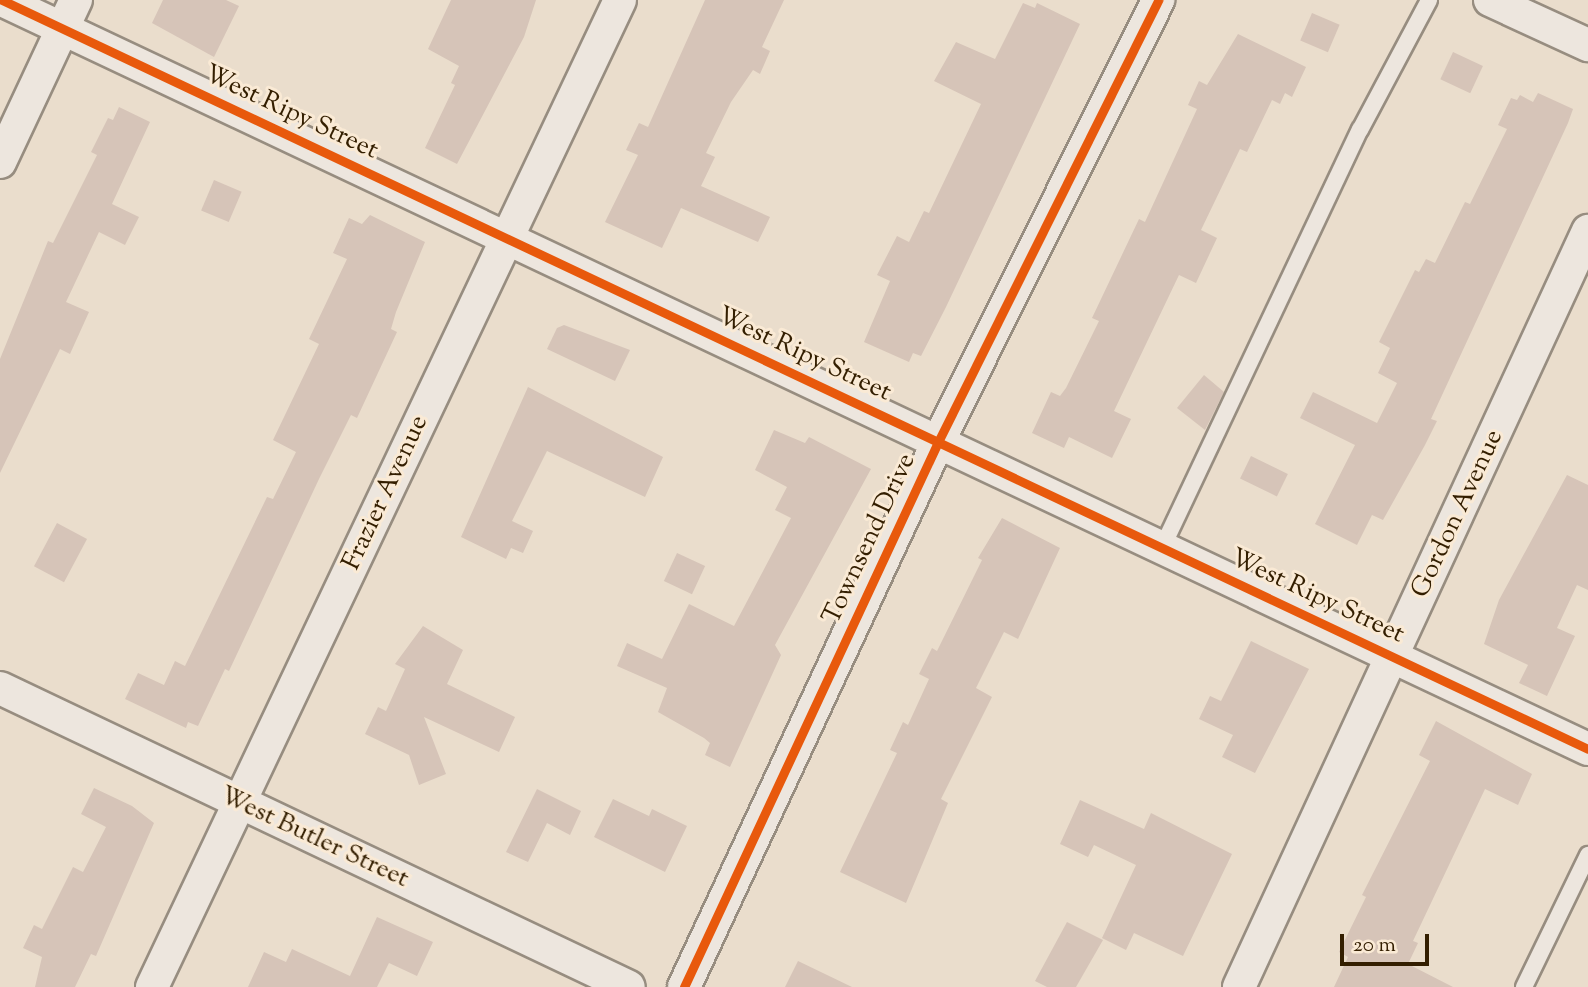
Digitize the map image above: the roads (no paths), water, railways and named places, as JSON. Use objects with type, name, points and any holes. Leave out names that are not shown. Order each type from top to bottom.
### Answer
[{"type":"street","name":"West Ripy Street","points":[[2,0],[1588,749]]},
{"type":"street","points":[[0,162],[76,0]]},
{"type":"street","name":"Frazier Avenue","points":[[152,987],[620,0]]},
{"type":"street","name":"Townsend Drive","points":[[684,987],[938,442],[1158,0]]},
{"type":"street","points":[[1490,0],[1588,45]]},
{"type":"street","name":"Gordon Avenue","points":[[1239,987],[1588,231]]},
{"type":"street","name":"West Butler Street","points":[[0,688],[629,987]]},
{"type":"lane","points":[[1162,548],[1360,130],[1430,0]]},
{"type":"lane","points":[[1524,987],[1588,855]]}]
